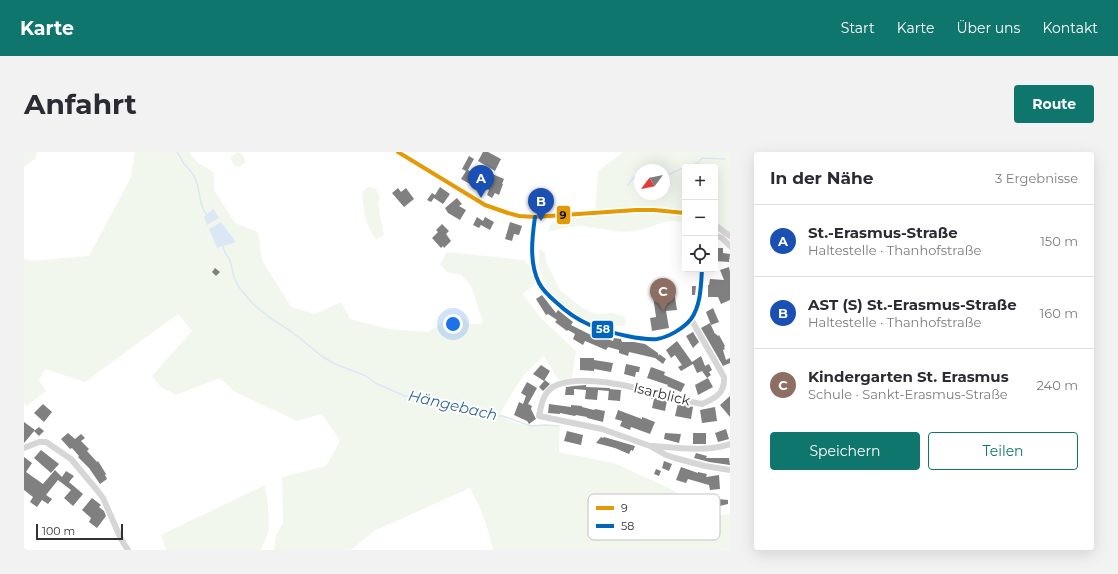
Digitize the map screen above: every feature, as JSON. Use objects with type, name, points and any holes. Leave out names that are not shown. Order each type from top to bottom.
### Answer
[{"type":"street","points":[[398,152],[485,205],[519,216],[536,217],[636,210],[682,213]]},
{"type":"street","points":[[536,217],[532,240],[535,271],[539,283],[546,294],[577,320],[600,330],[646,339],[667,336],[691,319],[698,302],[702,272]]},
{"type":"street","points":[[718,227],[730,236]]},
{"type":"street","points":[[717,236],[722,238],[730,246]]},
{"type":"street","name":"Isarblick","points":[[650,446],[602,429],[539,416],[543,399],[552,387],[567,381],[608,382],[702,404],[709,401],[724,388],[724,377],[691,319]]},
{"type":"street","points":[[24,448],[39,442],[46,442],[71,459],[103,498],[121,539],[128,550]]},
{"type":"street","points":[[650,446],[717,448],[730,444]]},
{"type":"street","points":[[650,446],[675,458],[705,466],[730,470]]},
{"type":"shaded area","points":[[24,152],[37,152],[36,158],[24,167]]},
{"type":"shaded area","points":[[135,152],[189,152],[198,163],[214,172],[214,190],[235,223],[258,232],[262,260],[291,307],[315,314],[341,302],[350,319],[389,329],[428,332],[452,316],[457,320],[463,317],[469,324],[479,324],[483,322],[471,286],[461,275],[447,272],[440,264],[447,252],[524,260],[541,279],[523,294],[540,317],[576,351],[572,378],[558,380],[544,356],[524,375],[500,414],[517,424],[560,425],[559,452],[614,463],[673,490],[678,494],[588,494],[588,540],[720,540],[720,515],[730,514],[730,550],[493,550],[484,518],[470,488],[374,531],[351,550],[274,550],[276,535],[283,523],[282,477],[326,466],[340,441],[322,414],[297,421],[235,392],[220,378],[176,395],[161,387],[152,376],[192,331],[178,314],[85,382],[45,369],[39,380],[46,391],[27,406],[24,402],[24,259],[30,261],[89,256],[131,177]]},
{"type":"shaded area","points":[[237,152],[242,154],[245,160],[245,163],[239,167],[235,166],[230,158]]},
{"type":"shaded area","points":[[623,152],[730,152],[730,232],[718,223],[718,164],[682,164],[682,213],[595,213],[598,171]]},
{"type":"shaded area","points":[[368,187],[375,188],[380,197],[378,204],[384,235],[376,240],[369,229],[364,211],[362,192]]},
{"type":"shaded area","points":[[213,209],[219,218],[207,225],[204,217]]},
{"type":"shaded area","points":[[638,213],[666,213],[682,216],[682,222],[664,222],[641,230],[627,232],[578,226],[548,232],[550,225],[560,219]]},
{"type":"shaded area","points":[[221,222],[236,242],[217,248],[209,229]]},
{"type":"shaded area","points":[[539,249],[545,252],[546,262],[560,290],[584,309],[596,314],[613,313],[625,317],[626,326],[609,326],[584,320],[554,297],[544,283],[539,268]]},
{"type":"shaded area","points":[[265,485],[268,504],[269,530],[261,550],[166,550],[161,535]]},
{"type":"building","points":[[483,152],[488,152],[501,159],[495,171],[478,161]]},
{"type":"building","points":[[469,156],[474,159],[468,170],[487,181],[490,173],[504,179],[499,195],[495,193],[492,198],[487,195],[489,190],[481,186],[479,189],[461,179],[466,171],[462,169]]},
{"type":"building","points":[[440,187],[450,194],[443,204],[434,198],[431,202],[427,200],[432,193],[435,195]]},
{"type":"building","points":[[398,188],[401,192],[406,188],[414,199],[404,207],[392,193]]},
{"type":"building","points":[[457,198],[462,204],[459,206],[466,210],[460,220],[448,213],[445,208]]},
{"type":"building","points":[[477,217],[483,221],[485,217],[494,222],[490,230],[481,225],[479,228],[473,225]]},
{"type":"building","points":[[510,222],[522,226],[519,235],[514,234],[512,241],[505,239]]},
{"type":"building","points":[[442,224],[449,231],[446,234],[451,241],[444,248],[443,246],[441,248],[432,238],[438,232],[436,230]]},
{"type":"building","points":[[718,248],[723,248],[723,253],[730,254],[729,262],[718,261]]},
{"type":"building","points":[[729,267],[730,300],[721,304],[718,297],[708,297],[708,285],[710,279],[724,280],[720,270]]},
{"type":"building","points":[[215,268],[220,272],[216,276],[212,272]]},
{"type":"building","points":[[692,286],[696,286],[695,295],[692,295]]},
{"type":"building","points":[[674,291],[677,310],[666,311],[669,328],[652,331],[650,318],[656,317],[653,296],[668,294],[667,292]]},
{"type":"building","points":[[542,295],[556,313],[558,310],[573,322],[571,325],[602,339],[603,337],[613,341],[614,338],[621,339],[622,342],[645,344],[658,353],[658,356],[659,354],[666,359],[663,364],[655,358],[629,352],[628,356],[619,353],[619,350],[608,347],[606,350],[585,341],[583,345],[573,339],[575,334],[568,330],[567,331],[555,322],[557,320],[548,314],[546,315],[536,299]]},
{"type":"building","points":[[713,308],[719,322],[711,325],[706,312]]},
{"type":"building","points":[[710,323],[715,334],[718,336],[719,335],[725,346],[725,349],[723,350],[726,360],[730,358],[730,363],[723,366],[701,328]]},
{"type":"building","points":[[693,332],[699,342],[693,348],[686,336]]},
{"type":"building","points":[[677,341],[692,362],[701,356],[705,366],[709,364],[712,370],[709,372],[711,375],[707,378],[702,371],[697,373],[693,364],[681,371],[678,367],[682,365],[675,355],[671,358],[666,350]]},
{"type":"building","points":[[580,358],[594,358],[594,360],[613,363],[611,372],[594,369],[594,371],[580,370]]},
{"type":"building","points":[[626,364],[640,367],[639,372],[636,372],[635,377],[624,374]]},
{"type":"building","points":[[541,365],[550,371],[544,381],[533,374]]},
{"type":"building","points":[[651,367],[665,372],[664,375],[685,384],[681,392],[667,386],[668,385],[647,378]]},
{"type":"building","points":[[708,378],[713,387],[698,395],[695,385]]},
{"type":"building","points":[[545,380],[550,384],[543,391],[539,387]]},
{"type":"building","points":[[527,382],[537,388],[528,404],[532,406],[531,409],[536,419],[529,424],[527,421],[514,415],[519,402],[523,404],[526,396],[521,393]]},
{"type":"building","points":[[586,385],[586,387],[610,388],[609,391],[598,390],[597,400],[585,399],[586,390],[574,389],[574,386]]},
{"type":"building","points":[[574,386],[574,395],[565,395],[566,387]]},
{"type":"building","points":[[609,389],[621,390],[620,401],[608,400]]},
{"type":"building","points":[[652,396],[667,401],[665,411],[652,408],[654,399],[651,399]]},
{"type":"building","points":[[730,396],[730,417],[720,405]]},
{"type":"building","points":[[678,403],[693,407],[691,419],[675,416]]},
{"type":"building","points":[[43,404],[52,412],[44,422],[34,413]]},
{"type":"building","points":[[549,404],[571,407],[571,405],[582,406],[594,410],[605,411],[603,422],[576,415],[548,413]]},
{"type":"building","points":[[715,407],[717,421],[702,423],[700,410]]},
{"type":"building","points":[[618,410],[655,422],[650,434],[631,427],[630,430],[620,426],[622,421],[615,419]]},
{"type":"building","points":[[24,422],[35,430],[24,443]]},
{"type":"building","points":[[39,427],[44,431],[39,436],[34,431]]},
{"type":"building","points":[[726,429],[729,439],[718,442],[715,433]]},
{"type":"building","points":[[567,431],[583,435],[581,445],[564,441]]},
{"type":"building","points":[[68,433],[75,439],[81,434],[85,438],[81,441],[89,449],[87,451],[97,462],[98,461],[106,474],[107,479],[100,484],[89,468],[78,457],[79,456],[61,439]]},
{"type":"building","points":[[665,433],[681,434],[679,443],[664,439]]},
{"type":"building","points":[[693,433],[706,433],[706,444],[693,444]]},
{"type":"building","points":[[601,437],[635,446],[633,451],[631,450],[629,454],[615,448],[596,443]]},
{"type":"building","points":[[41,450],[59,464],[51,473],[34,458]]},
{"type":"building","points":[[696,453],[707,456],[706,458],[729,458],[730,465],[694,458]]},
{"type":"building","points":[[24,457],[32,463],[26,472],[43,484],[55,470],[62,477],[66,471],[74,476],[69,482],[83,494],[73,506],[64,498],[71,490],[58,480],[46,495],[52,499],[48,504],[42,500],[37,507],[30,502],[33,497],[24,490]]},
{"type":"building","points":[[664,461],[672,464],[669,471],[662,468]]},
{"type":"building","points":[[681,467],[698,473],[707,474],[706,477],[719,475],[720,489],[710,490],[709,485],[688,479],[686,483],[676,480]]},
{"type":"building","points":[[656,469],[661,471],[659,476],[654,474]]},
{"type":"building","points":[[92,498],[101,505],[99,507],[104,511],[106,516],[97,528],[89,522],[91,518],[82,510]]},
{"type":"building","points":[[720,499],[728,500],[728,504],[720,506]]},
{"type":"waterway","points":[[177,152],[183,163],[194,176],[202,206],[207,215]]},
{"type":"waterway","points":[[695,164],[702,158],[725,159]]},
{"type":"waterway","points":[[670,174],[682,168]]},
{"type":"waterway","points":[[628,185],[634,177]]},
{"type":"waterway","name":"Hängebach","points":[[222,245],[230,260],[238,286],[252,303],[323,357],[335,364],[366,376],[375,383],[405,396],[419,397],[434,402],[454,402],[487,416],[503,416],[531,426],[558,426]]},
{"type":"transit line","name":"9","points":[[398,152],[485,205],[519,216],[535,217],[636,210],[682,213]]},
{"type":"transit line","name":"58","points":[[535,217],[532,250],[534,267],[541,286],[549,296],[573,316],[589,325],[607,331],[646,339],[657,339],[680,329],[691,319],[697,308],[700,295],[702,272]]},
{"type":"place","name":"St.-Erasmus-Straße","points":[[481,198]]},
{"type":"place","name":"AST (S) St.-Erasmus-Straße","points":[[541,221]]},
{"type":"place","name":"Kindergarten St. Erasmus","points":[[663,311]]}]
